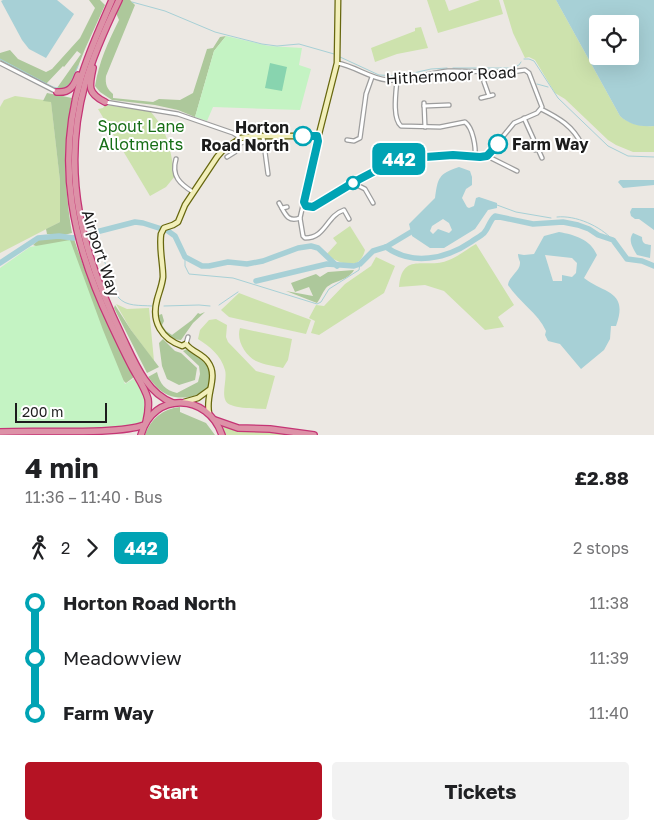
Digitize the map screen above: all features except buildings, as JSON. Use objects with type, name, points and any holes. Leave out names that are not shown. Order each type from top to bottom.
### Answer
[{"type":"highway","name":"Airport Way","points":[[112,0],[92,45],[77,91],[69,143],[69,188],[82,239],[109,307],[138,367],[154,392],[161,398],[173,403]]},
{"type":"highway","name":"Airport Way","points":[[79,231],[75,183],[75,146],[80,103],[94,56],[119,0]]},
{"type":"highway","points":[[57,92],[68,90],[73,86],[84,58],[92,45]]},
{"type":"highway","points":[[94,56],[91,91],[94,96],[105,102]]},
{"type":"highway","name":"Airport Way","points":[[82,239],[104,309],[146,391],[149,406],[141,435]]},
{"type":"highway","points":[[0,432],[101,433],[132,430],[145,423],[157,410],[173,403],[184,402],[198,406],[209,413],[215,420],[222,435]]},
{"type":"highway","points":[[215,420],[238,428],[270,429],[314,435]]},
{"type":"street","points":[[338,0],[337,63],[320,133],[317,136],[318,141],[300,218],[305,238],[311,238],[324,231],[333,216],[341,210],[344,210],[349,219]]},
{"type":"street","points":[[0,63],[57,92]]},
{"type":"street","name":"Hithermoor Road","points":[[337,63],[345,64],[372,77],[397,80],[434,73],[509,73],[527,71],[542,105],[541,109]]},
{"type":"street","points":[[481,98],[491,95],[484,82],[483,72]]},
{"type":"street","points":[[347,140],[354,141],[360,138],[366,94],[372,77]]},
{"type":"street","points":[[397,80],[396,117],[400,126],[440,127],[464,122],[468,124],[470,129],[476,157]]},
{"type":"street","points":[[105,102],[178,114],[234,133],[241,138]]},
{"type":"street","points":[[425,127],[424,104],[446,106]]},
{"type":"street","points":[[487,156],[514,123],[537,113],[541,109],[566,123],[575,132],[582,145]]},
{"type":"street","points":[[524,118],[542,158]]},
{"type":"street","points":[[186,344],[182,346],[171,341],[162,334],[157,325],[156,302],[162,278],[161,234],[164,228],[178,222],[183,208],[219,154],[241,138],[253,136],[317,136]]},
{"type":"street","points":[[227,157],[235,152],[238,144],[252,139],[253,136]]},
{"type":"street","points":[[263,136],[267,172]]},
{"type":"street","points":[[491,152],[494,158]]},
{"type":"street","points":[[304,205],[310,208],[313,207],[390,162],[401,158],[453,155],[487,156],[517,171]]},
{"type":"street","points":[[176,159],[174,163],[180,185],[193,192]]},
{"type":"street","points":[[356,181],[359,186],[365,189],[373,203]]},
{"type":"street","points":[[279,203],[288,218],[293,220],[300,218]]},
{"type":"street","points":[[282,208],[287,207]]},
{"type":"street","points":[[186,344],[188,336]]},
{"type":"street","points":[[186,344],[205,358],[212,368],[213,377],[207,404],[209,413]]},
{"type":"street","points":[[184,402],[198,398],[209,390]]},
{"type":"green space","points":[[89,0],[100,0],[105,5],[68,88],[57,88],[81,54],[77,51],[46,84],[0,60],[0,53],[10,50],[18,59],[46,72],[52,69],[80,38],[95,8]]},
{"type":"green space","points":[[122,0],[130,0],[135,5],[106,76],[107,86],[113,94],[113,98],[153,102],[159,99],[180,100],[193,93],[207,49],[213,48],[220,37],[226,36],[214,51],[195,117],[178,110],[155,105],[112,100],[95,86],[104,52],[119,20],[116,13]]},
{"type":"green space","points":[[427,0],[445,0],[449,11],[480,0],[499,0],[503,14],[438,33]]},
{"type":"green space","points":[[503,0],[556,0],[589,60],[589,65],[592,65],[620,116],[636,124],[654,126],[654,152],[633,152],[608,140],[565,99],[555,93],[535,60],[529,57],[525,58],[513,33]]},
{"type":"green space","points":[[421,27],[428,48],[397,54],[375,62],[371,48]]},
{"type":"green space","points":[[226,36],[269,46],[302,48],[299,65],[311,69],[300,110],[213,107],[207,121],[195,117],[214,51]]},
{"type":"green space","points":[[270,63],[287,67],[282,91],[265,88]]},
{"type":"green space","points":[[47,93],[72,98],[67,133],[66,166],[67,198],[72,233],[64,235],[47,234],[46,229],[60,222],[60,181],[51,102],[43,101]]},
{"type":"green space","points":[[15,96],[51,101],[60,181],[60,222],[0,253],[0,107],[4,100]]},
{"type":"green space","name":"Spout Lane Allotments","points":[[105,105],[150,111],[156,119],[168,141],[175,176],[166,187],[150,196],[98,109],[103,108]]},
{"type":"green space","points":[[350,226],[365,250],[362,257],[354,264],[343,263],[326,255],[337,243],[333,238]]},
{"type":"green space","points":[[74,239],[101,309],[134,377],[126,383],[118,376],[39,247],[33,245],[38,240]]},
{"type":"green space","points":[[70,240],[125,384],[135,378],[146,399],[146,413],[141,422],[133,427],[92,429],[0,428],[0,268],[30,247]]},
{"type":"green space","points":[[476,244],[514,305],[498,317],[504,327],[485,330],[444,291],[425,285],[399,287],[401,276],[410,265],[417,263],[441,263],[456,257]]},
{"type":"green space","points":[[376,257],[395,266],[384,293],[319,335],[311,333],[315,321],[309,318],[316,305],[324,306],[345,284],[371,266]]},
{"type":"green space","points":[[354,270],[345,278],[326,288],[317,303],[286,291],[313,296],[309,287],[295,292],[291,283],[316,274],[320,277],[328,272]]},
{"type":"green space","points":[[239,293],[311,320],[306,334],[229,317],[221,310]]},
{"type":"green space","points":[[116,304],[127,309],[149,308],[154,361],[131,330]]},
{"type":"green space","points":[[115,305],[159,367],[147,373],[114,308]]},
{"type":"green space","points":[[205,312],[193,323],[181,340],[171,338],[162,329],[159,315],[162,314],[164,321],[162,325],[172,335],[198,313]]},
{"type":"green space","points":[[216,319],[227,325],[226,337],[228,342],[256,371],[275,376],[266,409],[244,408],[227,403],[224,395],[226,374],[221,360],[215,352],[198,339],[200,330],[209,320]]},
{"type":"green space","points":[[240,328],[292,339],[288,360],[283,368],[259,362],[248,355],[240,342]]},
{"type":"green space","points":[[163,339],[197,368],[195,380],[179,385],[167,379],[162,366],[159,343]]},
{"type":"green space","points":[[187,349],[200,356],[206,362],[211,380],[208,387],[195,396],[177,397],[168,395],[159,389],[148,377],[157,372],[164,386],[177,393],[198,382],[199,366],[183,351]]},
{"type":"green space","points":[[180,407],[180,412],[206,423],[215,435],[145,435],[158,415]]},
{"type":"green space","points":[[223,427],[240,430],[294,435],[226,435]]},
{"type":"water","points":[[57,0],[74,14],[46,58],[29,49],[22,40],[1,1]]},
{"type":"water","points":[[556,0],[654,0],[654,126],[636,125],[620,116],[592,65],[639,65],[639,15],[589,15],[589,60]]},
{"type":"water","points":[[459,167],[470,171],[472,177],[472,185],[466,189],[462,198],[467,207],[474,206],[476,198],[479,197],[497,203],[497,208],[488,210],[475,229],[444,248],[430,248],[412,236],[409,224],[435,198],[440,178],[447,172]],"holes":[[[443,219],[449,223],[452,230],[449,233],[438,229],[433,234],[430,231],[432,226]]]},
{"type":"water","points":[[620,180],[654,180],[654,185],[623,188],[618,182]]},
{"type":"water","points":[[632,208],[654,208],[654,230],[639,219],[631,216]]},
{"type":"water","points":[[559,232],[576,236],[586,241],[597,255],[584,278],[612,294],[617,299],[619,306],[616,326],[611,326],[610,339],[604,350],[581,369],[560,344],[548,341],[543,325],[508,285],[520,265],[518,254],[534,254],[544,236]],"holes":[[[545,255],[572,258],[577,263],[576,273],[572,277],[562,275],[562,281],[553,281]]]},
{"type":"water","points":[[633,233],[642,237],[644,243],[651,245],[650,258],[637,255],[631,241]]},
{"type":"waterway","points":[[132,2],[165,11],[215,32],[262,44],[277,46],[299,44],[334,54]]},
{"type":"waterway","points":[[340,57],[379,75],[400,76],[431,69],[447,68]]},
{"type":"waterway","points":[[0,59],[53,87],[62,89],[70,84],[78,66]]},
{"type":"waterway","points":[[524,59],[534,61],[558,98],[608,146],[628,156],[654,157]]},
{"type":"waterway","points":[[453,68],[512,68],[521,62]]},
{"type":"waterway","points":[[537,84],[548,87]]},
{"type":"waterway","points":[[497,205],[516,212],[551,218]]},
{"type":"waterway","points":[[386,247],[407,257],[429,258],[451,253],[486,231],[495,216],[533,224],[563,222],[578,225],[613,240],[627,259],[642,261],[654,266]]},
{"type":"waterway","points":[[557,217],[587,222],[613,240]]},
{"type":"waterway","points":[[0,263],[38,238],[59,236],[73,238],[135,222],[168,231],[175,236],[185,257],[202,266],[228,262],[247,264],[263,261],[298,248],[311,246],[318,248],[337,266]]},
{"type":"waterway","points":[[93,231],[118,297],[129,304],[152,306]]},
{"type":"waterway","points":[[256,281],[327,264],[354,266],[360,264],[373,251],[386,247],[411,232]]},
{"type":"waterway","points":[[185,257],[185,266],[189,274],[233,278],[317,304],[321,302],[329,289],[359,270],[360,264]]},
{"type":"waterway","points":[[219,305],[238,292]]},
{"type":"waterway","points":[[164,306],[210,306]]},
{"type":"bus line","name":"442","points":[[303,136],[317,136],[318,141],[304,202],[304,205],[310,208],[398,159],[453,155],[487,156],[498,144]]},
{"type":"place","name":"Horton Road North","points":[[303,136]]},
{"type":"place","name":"Farm Way","points":[[498,144]]}]
